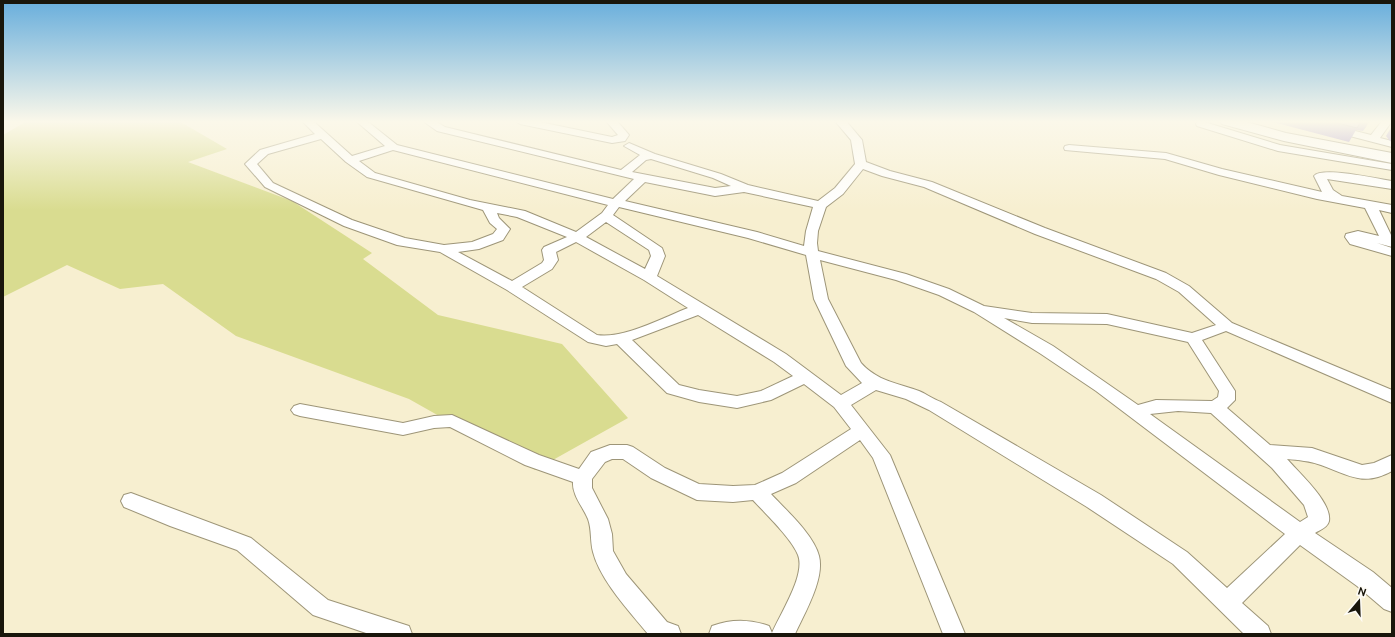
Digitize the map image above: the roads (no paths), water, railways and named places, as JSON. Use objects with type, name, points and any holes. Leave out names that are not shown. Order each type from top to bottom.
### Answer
[{"type":"main road","points":[[1355,151],[1392,158]]},
{"type":"street","points":[[268,151],[264,152],[251,164],[269,186],[348,223],[402,242],[444,249],[474,246],[498,237],[504,229],[494,220],[488,207]]},
{"type":"street","points":[[340,151],[370,174],[461,201],[520,214],[577,237],[649,277],[780,358],[806,376],[840,403],[881,455],[954,634]]},
{"type":"street","points":[[350,160],[381,151]]},
{"type":"street","points":[[408,151],[616,203],[752,235],[813,254],[901,277],[944,292],[979,309],[1047,350],[1102,387],[1299,533],[1365,579],[1392,602]]},
{"type":"street","points":[[531,151],[642,178],[715,192],[744,188]]},
{"type":"street","points":[[639,151],[651,156],[717,176],[744,188],[820,205]]},
{"type":"street","points":[[860,151],[861,164],[839,190],[820,205],[810,243],[821,299],[854,366],[861,376],[873,384],[913,396],[935,406],[1094,501],[1180,558],[1260,634]]},
{"type":"street","points":[[1108,151],[1166,156],[1219,172],[1339,200],[1392,209]]},
{"type":"street","points":[[1294,151],[1392,167]]},
{"type":"street","points":[[624,173],[642,158],[651,156]]},
{"type":"street","points":[[861,164],[886,174],[928,184],[1040,231],[1161,276],[1184,289],[1227,326],[1392,397]]},
{"type":"street","points":[[1339,200],[1328,192],[1320,176],[1331,175],[1392,185]]},
{"type":"street","points":[[512,287],[547,266],[552,260],[549,250],[577,237],[606,216],[616,203],[642,178]]},
{"type":"street","points":[[1370,205],[1391,246]]},
{"type":"street","points":[[606,216],[655,248],[658,256],[649,277]]},
{"type":"street","points":[[444,249],[512,287],[593,339],[606,342],[622,339],[699,309]]},
{"type":"street","points":[[979,309],[1032,318],[1107,319],[1193,338],[1227,326]]},
{"type":"street","points":[[1134,412],[1156,406],[1178,405],[1215,407],[1226,400],[1227,391],[1193,338]]},
{"type":"street","points":[[622,339],[673,388],[699,396],[737,402],[764,396],[806,376]]},
{"type":"street","points":[[840,403],[873,384]]},
{"type":"street","points":[[1215,407],[1279,463],[1311,499],[1317,509],[1319,521],[1299,533],[1228,602]]},
{"type":"street","points":[[300,410],[403,429],[434,422],[452,421],[532,460],[584,478]]},
{"type":"street","points":[[670,634],[659,630],[618,581],[603,552],[602,534],[598,519],[582,488],[584,478],[598,457],[610,452],[627,452],[658,473],[697,492],[733,494],[757,492],[789,478],[862,430]]},
{"type":"street","points":[[1266,451],[1317,456],[1362,473],[1379,470],[1392,462]]},
{"type":"street","points":[[757,492],[801,542],[809,556],[806,584],[783,634]]},
{"type":"street","points":[[131,501],[177,520],[244,544],[321,608],[401,634]]},
{"type":"street","points":[[720,634],[739,632],[761,634]]}]
